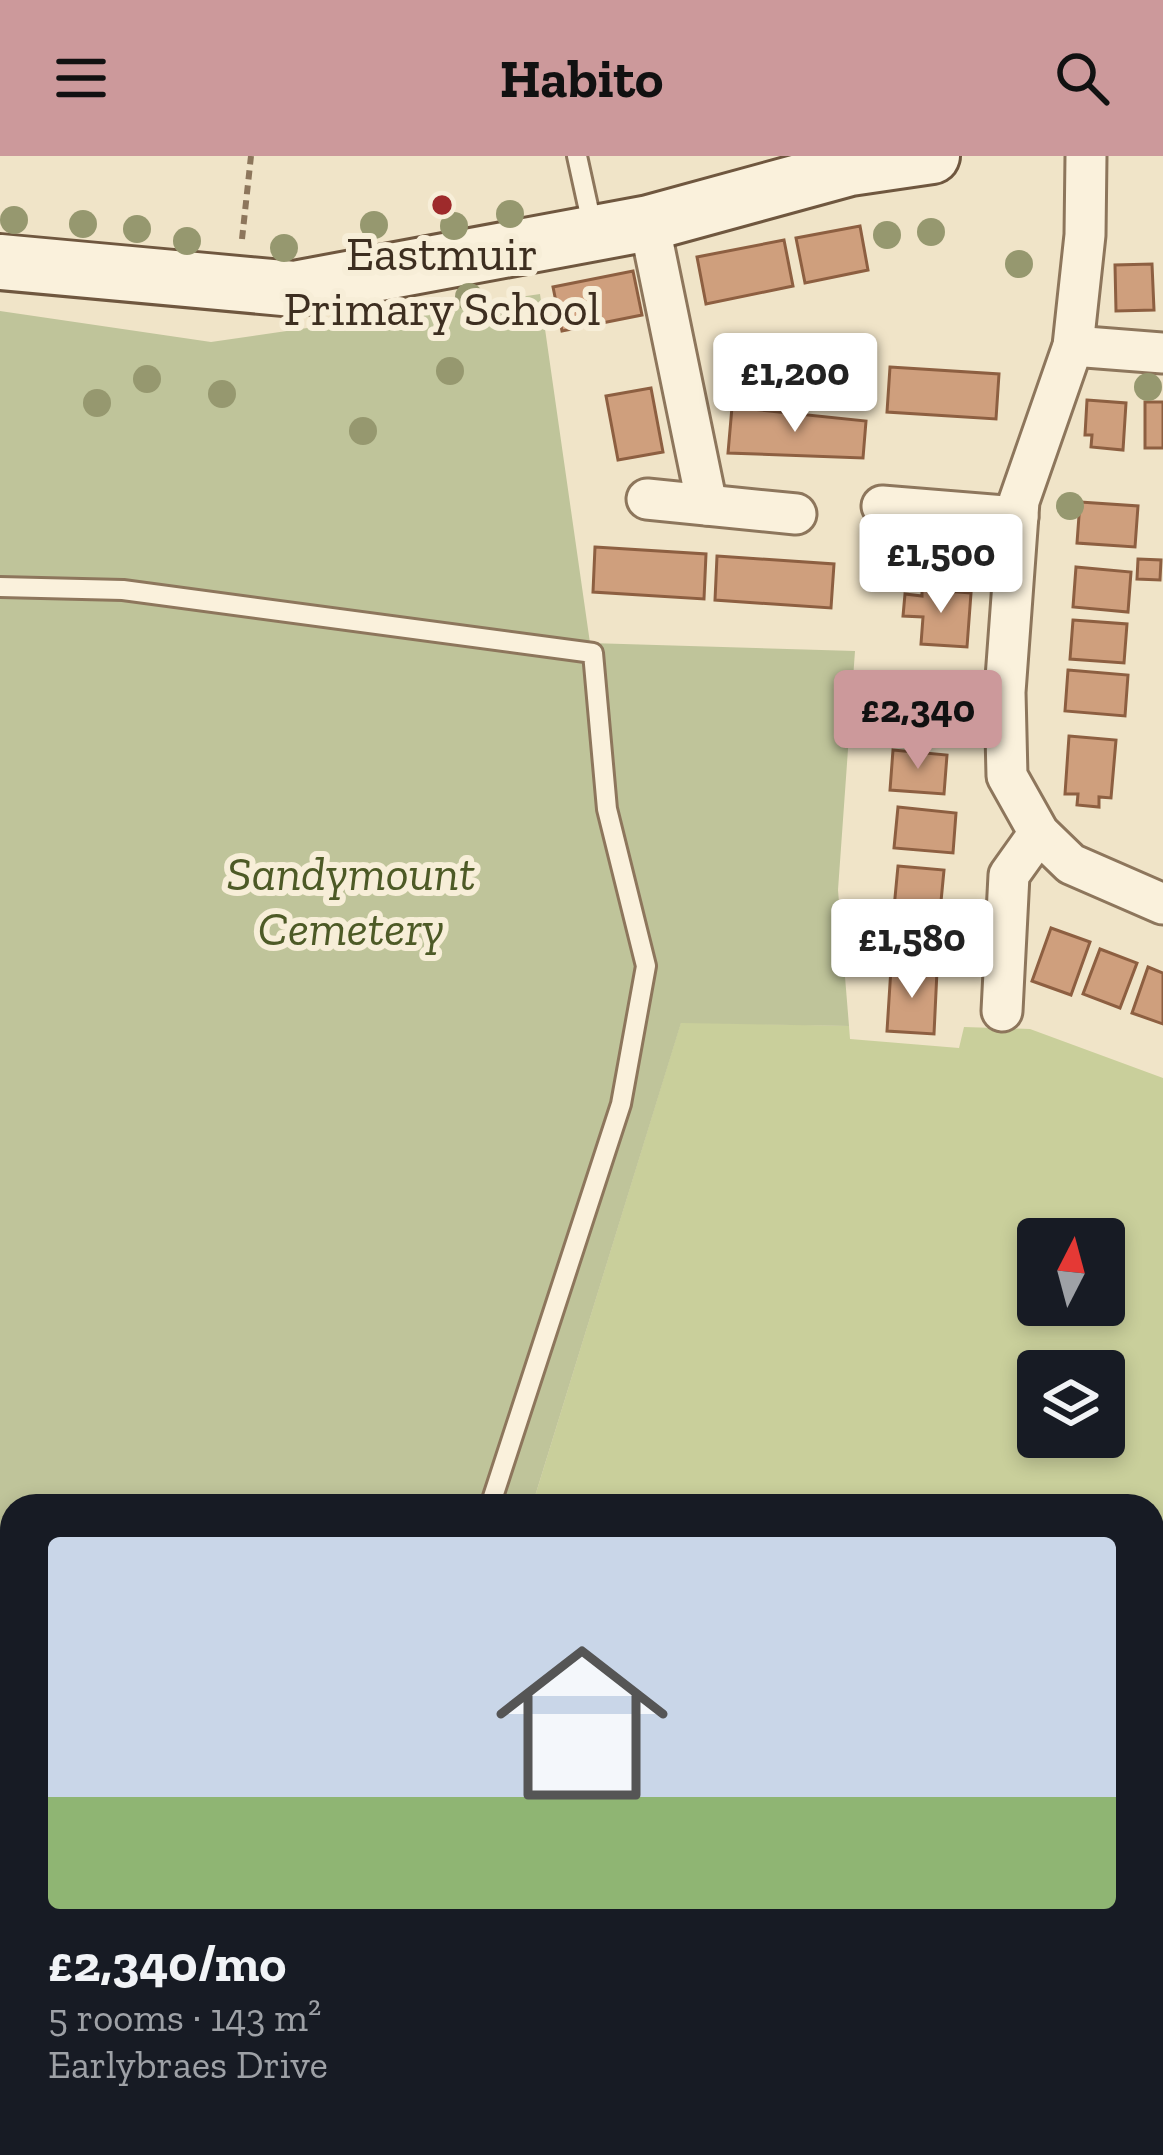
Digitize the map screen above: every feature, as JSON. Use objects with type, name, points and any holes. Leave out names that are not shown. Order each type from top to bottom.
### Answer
[{"type":"street","points":[[0,262],[294,289],[649,223],[850,168],[930,156]]},
{"type":"street","points":[[1086,156],[1085,235],[1073,346],[1018,517],[1006,692],[1007,776],[1039,833],[1071,864],[1163,904]]},
{"type":"street","points":[[649,223],[706,505]]},
{"type":"street","points":[[1073,346],[1163,353]]},
{"type":"street","points":[[647,499],[796,514]]},
{"type":"street","points":[[882,506],[1018,517]]},
{"type":"street","points":[[1002,1011],[1009,875],[1039,833]]},
{"type":"lane","points":[[577,156],[594,234]]},
{"type":"lane","points":[[0,587],[123,590],[593,653],[607,809],[646,966],[621,1104],[506,1441],[493,1494]]},
{"type":"path","points":[[237,284],[251,156]]},
{"type":"green space","name":"Sandymount Cemetery","points":[[540,294],[590,643],[855,651],[838,890],[849,1026],[681,1023],[536,1494],[0,1494],[0,311],[211,342]]},
{"type":"green space","points":[[681,1022],[849,1026],[850,1039],[959,1048],[964,1027],[1030,1029],[1163,1078],[1163,1494],[536,1494]]},
{"type":"building","points":[[860,226],[868,270],[805,283],[796,238]]},
{"type":"building","points":[[784,240],[793,286],[706,304],[697,257]]},
{"type":"building","points":[[1152,264],[1154,310],[1116,311],[1115,265]]},
{"type":"building","points":[[633,271],[642,315],[562,331],[553,287]]},
{"type":"building","points":[[890,367],[999,374],[996,419],[887,412]]},
{"type":"building","points":[[651,388],[663,452],[618,460],[606,396]]},
{"type":"building","points":[[1087,400],[1126,403],[1123,450],[1091,447],[1092,435],[1085,435]]},
{"type":"building","points":[[1145,402],[1163,402],[1163,448],[1145,448]]},
{"type":"building","points":[[732,407],[866,421],[863,458],[728,453]]},
{"type":"building","points":[[1080,502],[1138,506],[1135,547],[1077,543]]},
{"type":"building","points":[[906,525],[960,529],[957,569],[903,564]]},
{"type":"building","points":[[595,547],[706,554],[704,599],[593,592]]},
{"type":"building","points":[[717,556],[834,564],[831,608],[715,600]]},
{"type":"building","points":[[1138,559],[1161,560],[1160,580],[1137,579]]},
{"type":"building","points":[[1076,567],[1131,572],[1128,612],[1073,607]]},
{"type":"building","points":[[922,589],[971,593],[967,647],[921,644],[923,617],[903,616],[905,594],[922,596]]},
{"type":"building","points":[[1073,620],[1127,624],[1124,663],[1070,659]]},
{"type":"building","points":[[1068,670],[1128,675],[1125,716],[1065,711]]},
{"type":"building","points":[[892,692],[951,696],[948,738],[889,733]]},
{"type":"building","points":[[1069,736],[1116,740],[1111,798],[1099,797],[1099,807],[1077,805],[1078,794],[1065,794]]},
{"type":"building","points":[[893,750],[947,755],[944,794],[890,790]]},
{"type":"building","points":[[898,807],[956,813],[953,853],[894,848]]},
{"type":"building","points":[[898,866],[944,870],[936,954],[890,950]]},
{"type":"building","points":[[1051,928],[1090,942],[1071,995],[1032,981]]},
{"type":"building","points":[[1100,949],[1137,963],[1120,1008],[1083,994]]},
{"type":"building","points":[[1148,967],[1163,973],[1163,1024],[1132,1013]]},
{"type":"building","points":[[891,968],[937,971],[934,1034],[887,1031]]},
{"type":"place","name":"Eastmuir Primary School","points":[[442,205]]}]
